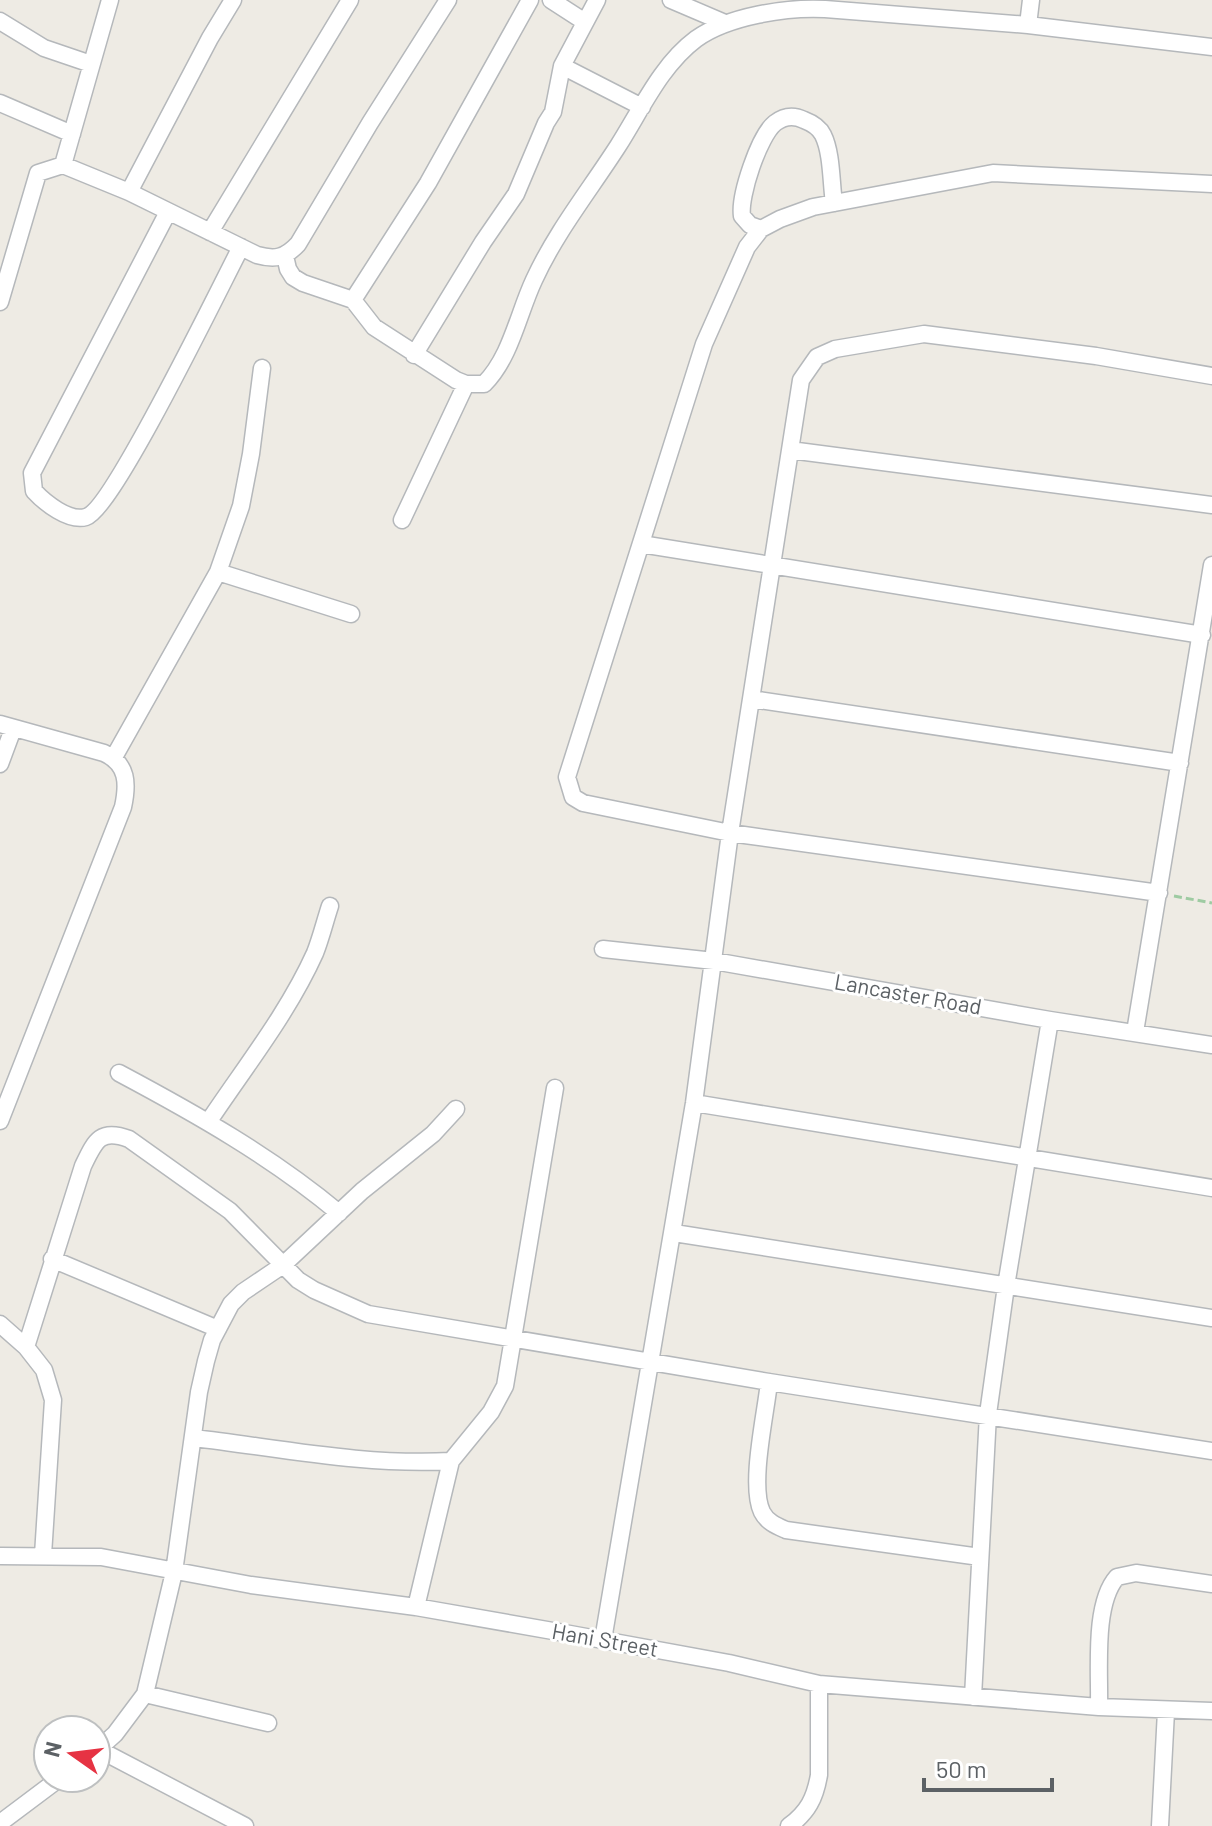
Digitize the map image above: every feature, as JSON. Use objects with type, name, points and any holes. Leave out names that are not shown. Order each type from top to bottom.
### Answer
[{"type":"street","points":[[63,165],[110,0]]},
{"type":"street","points":[[129,192],[233,0]]},
{"type":"street","points":[[210,232],[350,0]]},
{"type":"street","points":[[0,302],[38,173],[63,165],[129,192],[265,258],[285,256],[298,244],[448,0]]},
{"type":"street","points":[[353,300],[428,183],[530,0]]},
{"type":"street","points":[[551,0],[585,22]]},
{"type":"street","points":[[414,355],[523,181],[553,112],[562,66],[597,0]]},
{"type":"street","points":[[671,0],[725,23]]},
{"type":"street","points":[[1028,25],[1031,0]]},
{"type":"street","points":[[285,256],[293,277],[353,300],[374,327],[414,355],[466,384],[484,384],[520,319],[534,280],[566,222],[642,107],[680,53],[696,39],[725,23],[805,8],[888,7],[1212,47]]},
{"type":"street","points":[[0,21],[44,48],[91,64]]},
{"type":"street","points":[[562,66],[642,107]]},
{"type":"street","points":[[0,103],[72,134]]},
{"type":"street","points":[[761,229],[745,221],[742,216],[744,195],[764,137],[775,123],[786,117],[806,120],[820,130],[825,139],[834,203]]},
{"type":"street","points":[[1159,893],[730,833],[583,803],[573,797],[567,777],[704,344],[747,247],[761,229],[813,207],[1002,172],[1212,184]]},
{"type":"street","points":[[168,212],[32,473],[34,491],[48,504],[73,517],[83,518],[99,509],[148,430],[241,247]]},
{"type":"street","points":[[603,1640],[649,1361],[674,1233],[730,833],[801,380],[817,357],[835,349],[924,334],[1096,356],[1212,376]]},
{"type":"street","points":[[114,757],[218,572],[241,506],[262,368]]},
{"type":"street","points":[[402,520],[466,384]]},
{"type":"street","points":[[790,450],[1212,505]]},
{"type":"street","points":[[641,544],[1202,635]]},
{"type":"street","points":[[1135,1032],[1212,565]]},
{"type":"street","points":[[218,572],[351,614]]},
{"type":"street","points":[[752,699],[1180,763]]},
{"type":"street","points":[[0,764],[6,727],[114,757],[124,772],[125,795],[123,807],[0,1121]]},
{"type":"street","points":[[209,1121],[281,1013],[305,971],[316,951],[330,906]]},
{"type":"street","name":"Lancaster Road","points":[[603,949],[714,961],[1212,1045]]},
{"type":"street","points":[[973,1697],[988,1414],[1050,1020]]},
{"type":"street","points":[[119,1073],[209,1121],[298,1178],[339,1213]]},
{"type":"street","points":[[416,1607],[451,1461],[500,1399],[515,1337],[555,1088]]},
{"type":"street","points":[[694,1103],[1212,1188]]},
{"type":"street","points":[[112,1737],[145,1694],[174,1572],[199,1392],[212,1340],[231,1304],[243,1292],[283,1265],[433,1134],[456,1109]]},
{"type":"street","points":[[26,1347],[74,1191],[92,1146],[103,1136],[113,1133],[129,1139],[230,1211],[298,1280],[368,1314],[769,1382],[1212,1451]]},
{"type":"street","points":[[674,1233],[1212,1318]]},
{"type":"street","points":[[52,1259],[218,1329]]},
{"type":"street","points":[[2,1329],[26,1347],[44,1370],[53,1400],[43,1555]]},
{"type":"street","points":[[769,1382],[756,1487],[763,1515],[772,1524],[786,1530],[980,1557]]},
{"type":"street","points":[[194,1438],[383,1461],[451,1461]]},
{"type":"street","name":"Hani Street","points":[[0,1556],[101,1557],[174,1572],[416,1607],[603,1640],[729,1663],[819,1684],[1099,1707],[1212,1711]]},
{"type":"street","points":[[1099,1707],[1102,1611],[1105,1595],[1117,1577],[1136,1573],[1212,1584]]},
{"type":"street","points":[[789,1826],[802,1817],[817,1789],[819,1684]]},
{"type":"street","points":[[145,1694],[268,1723]]},
{"type":"street","points":[[1160,1826],[1166,1711]]},
{"type":"street","points":[[112,1758],[245,1826]]},
{"type":"street","points":[[3,1817],[37,1794]]},
{"type":"path","points":[[1159,893],[1212,903]]}]
